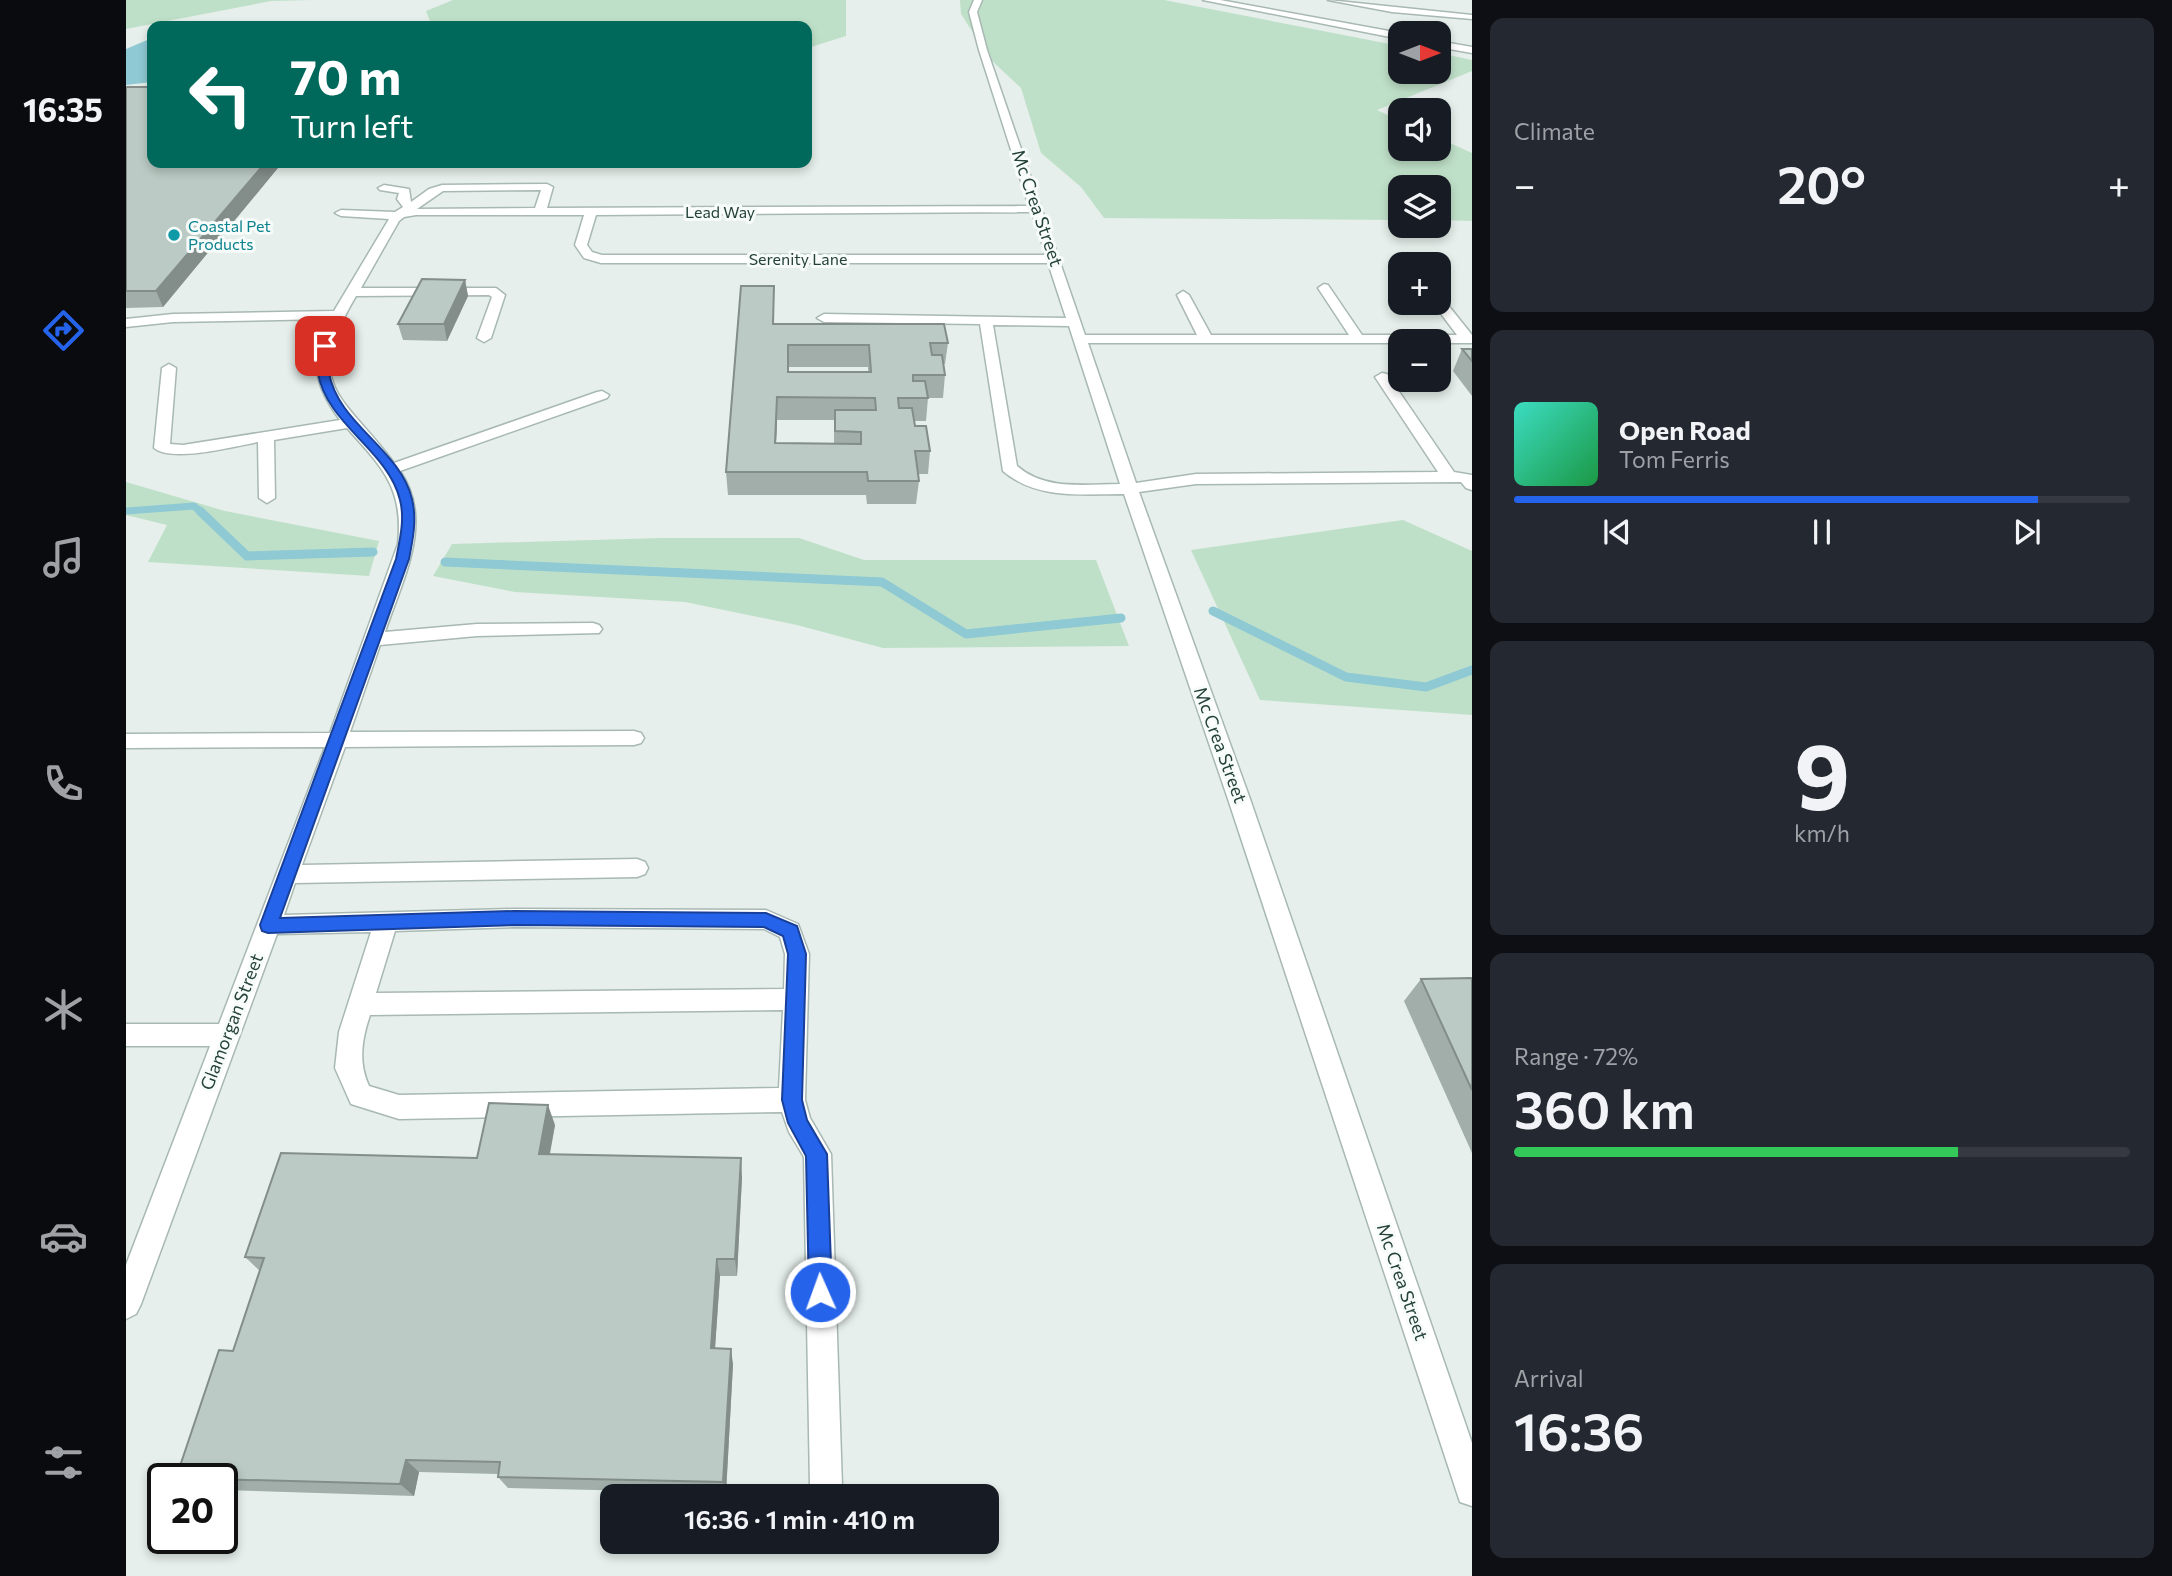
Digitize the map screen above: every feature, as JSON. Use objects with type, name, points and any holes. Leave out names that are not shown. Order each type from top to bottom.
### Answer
[{"type":"street","name":"Mc Crea Street","points":[[978,0],[973,12],[983,50],[1472,1490]]},
{"type":"street","points":[[1207,0],[1388,34]]},
{"type":"street","points":[[1332,0],[1392,10],[1472,17]]},
{"type":"street","points":[[1451,46],[1472,50]]},
{"type":"street","points":[[403,213],[422,201],[429,192],[442,188],[547,187],[540,212]]},
{"type":"street","points":[[384,188],[405,191],[403,213]]},
{"type":"street","name":"Lead Way","points":[[341,213],[1037,209]]},
{"type":"street","name":"Serenity Lane","points":[[592,212],[581,245],[588,255],[601,259],[1055,259]]},
{"type":"street","name":"Glamorgan Street","points":[[126,1304],[403,559],[409,524],[406,499],[391,469],[332,399],[323,372],[325,346],[340,315],[403,213]]},
{"type":"street","points":[[1324,288],[1359,340]]},
{"type":"street","points":[[353,292],[491,291],[499,295],[484,338]]},
{"type":"street","points":[[1184,295],[1206,339]]},
{"type":"street","points":[[126,323],[173,318],[340,315]]},
{"type":"street","points":[[1448,315],[1469,339]]},
{"type":"street","points":[[824,318],[986,321],[1206,339],[1469,339]]},
{"type":"street","points":[[986,321],[1009,468],[1022,480],[1052,489],[1130,489],[1196,479],[1465,477],[1472,485]]},
{"type":"street","points":[[169,368],[162,448],[183,450],[351,423]]},
{"type":"street","points":[[1382,377],[1449,477]]},
{"type":"street","points":[[391,469],[602,395]]},
{"type":"street","points":[[266,437],[267,498]]},
{"type":"street","points":[[374,639],[477,630],[593,629]]},
{"type":"street","points":[[126,741],[337,742],[634,738]]},
{"type":"street","points":[[287,874],[637,868]]},
{"type":"street","points":[[268,925],[514,918],[766,920],[790,931],[797,954],[792,1100],[798,1123],[817,1154],[826,1484]]},
{"type":"street","points":[[386,922],[352,1032],[348,1068],[360,1096],[398,1107],[792,1100]]},
{"type":"street","points":[[360,1004],[795,999]]},
{"type":"street","points":[[126,1035],[228,1035]]},
{"type":"green space","points":[[126,0],[313,0],[271,1],[167,21],[147,21],[147,25],[126,29]]},
{"type":"green space","points":[[453,0],[846,0],[846,36],[812,47],[812,21],[430,21],[426,11]]},
{"type":"green space","points":[[960,0],[1164,0],[1388,44],[1388,84],[1440,84],[1406,98],[1388,98],[1388,105],[1377,110],[1388,115],[1388,161],[1451,161],[1451,143],[1472,153],[1472,221],[1451,220],[1451,175],[1388,175],[1388,220],[1104,218],[1081,187],[1041,153],[1021,88],[990,59],[961,14]]},
{"type":"green space","points":[[1451,56],[1472,60],[1472,71],[1451,80]]},
{"type":"green space","points":[[126,482],[225,511],[379,541],[369,576],[148,562],[167,525],[126,515]]},
{"type":"green space","points":[[1403,520],[1472,551],[1472,715],[1260,700],[1191,550]]},
{"type":"green space","points":[[660,538],[799,538],[864,560],[1096,560],[1129,646],[883,648],[797,625],[685,602],[515,592],[433,576],[452,544]]},
{"type":"water","points":[[147,40],[147,83],[126,85],[126,49]]},
{"type":"building","name":"Coastal Pet Products","points":[[126,87],[147,87],[147,168],[261,168],[156,291],[126,291]]},
{"type":"building","points":[[422,279],[465,280],[444,324],[398,324]]},
{"type":"building","points":[[741,286],[774,286],[773,324],[944,324],[948,343],[930,343],[932,355],[942,355],[945,375],[913,375],[913,381],[925,381],[928,398],[898,398],[899,408],[912,408],[915,426],[926,426],[930,451],[915,451],[919,481],[868,481],[867,472],[726,472]],"holes":[[[788,345],[869,345],[871,372],[788,372]],[[777,397],[875,398],[876,410],[835,410],[835,431],[861,432],[861,444],[775,443]]]},
{"type":"building","points":[[1462,349],[1472,349],[1472,361]]},
{"type":"building","points":[[1472,978],[1472,1090],[1421,979]]},
{"type":"building","points":[[489,1103],[548,1105],[539,1154],[741,1158],[735,1259],[717,1259],[711,1348],[731,1349],[723,1482],[498,1477],[500,1462],[406,1460],[400,1484],[238,1480],[238,1463],[181,1463],[219,1350],[233,1351],[264,1258],[245,1257],[281,1153],[477,1158]]},
{"type":"waterway","points":[[126,511],[194,506],[202,513]]},
{"type":"waterway","points":[[200,511],[247,556],[373,552]]},
{"type":"waterway","points":[[445,562],[882,582],[966,634],[1121,618]]},
{"type":"waterway","points":[[1213,611],[1346,677],[1426,687],[1472,670]]},
{"type":"place","name":"Coastal Pet Products","points":[[174,235]]},
{"type":"route","points":[[325,346],[323,372],[332,399],[398,478],[406,499],[409,524],[403,559],[268,925],[514,918],[766,920],[790,931],[797,954],[792,1100],[798,1123],[817,1154],[820,1292]]}]
